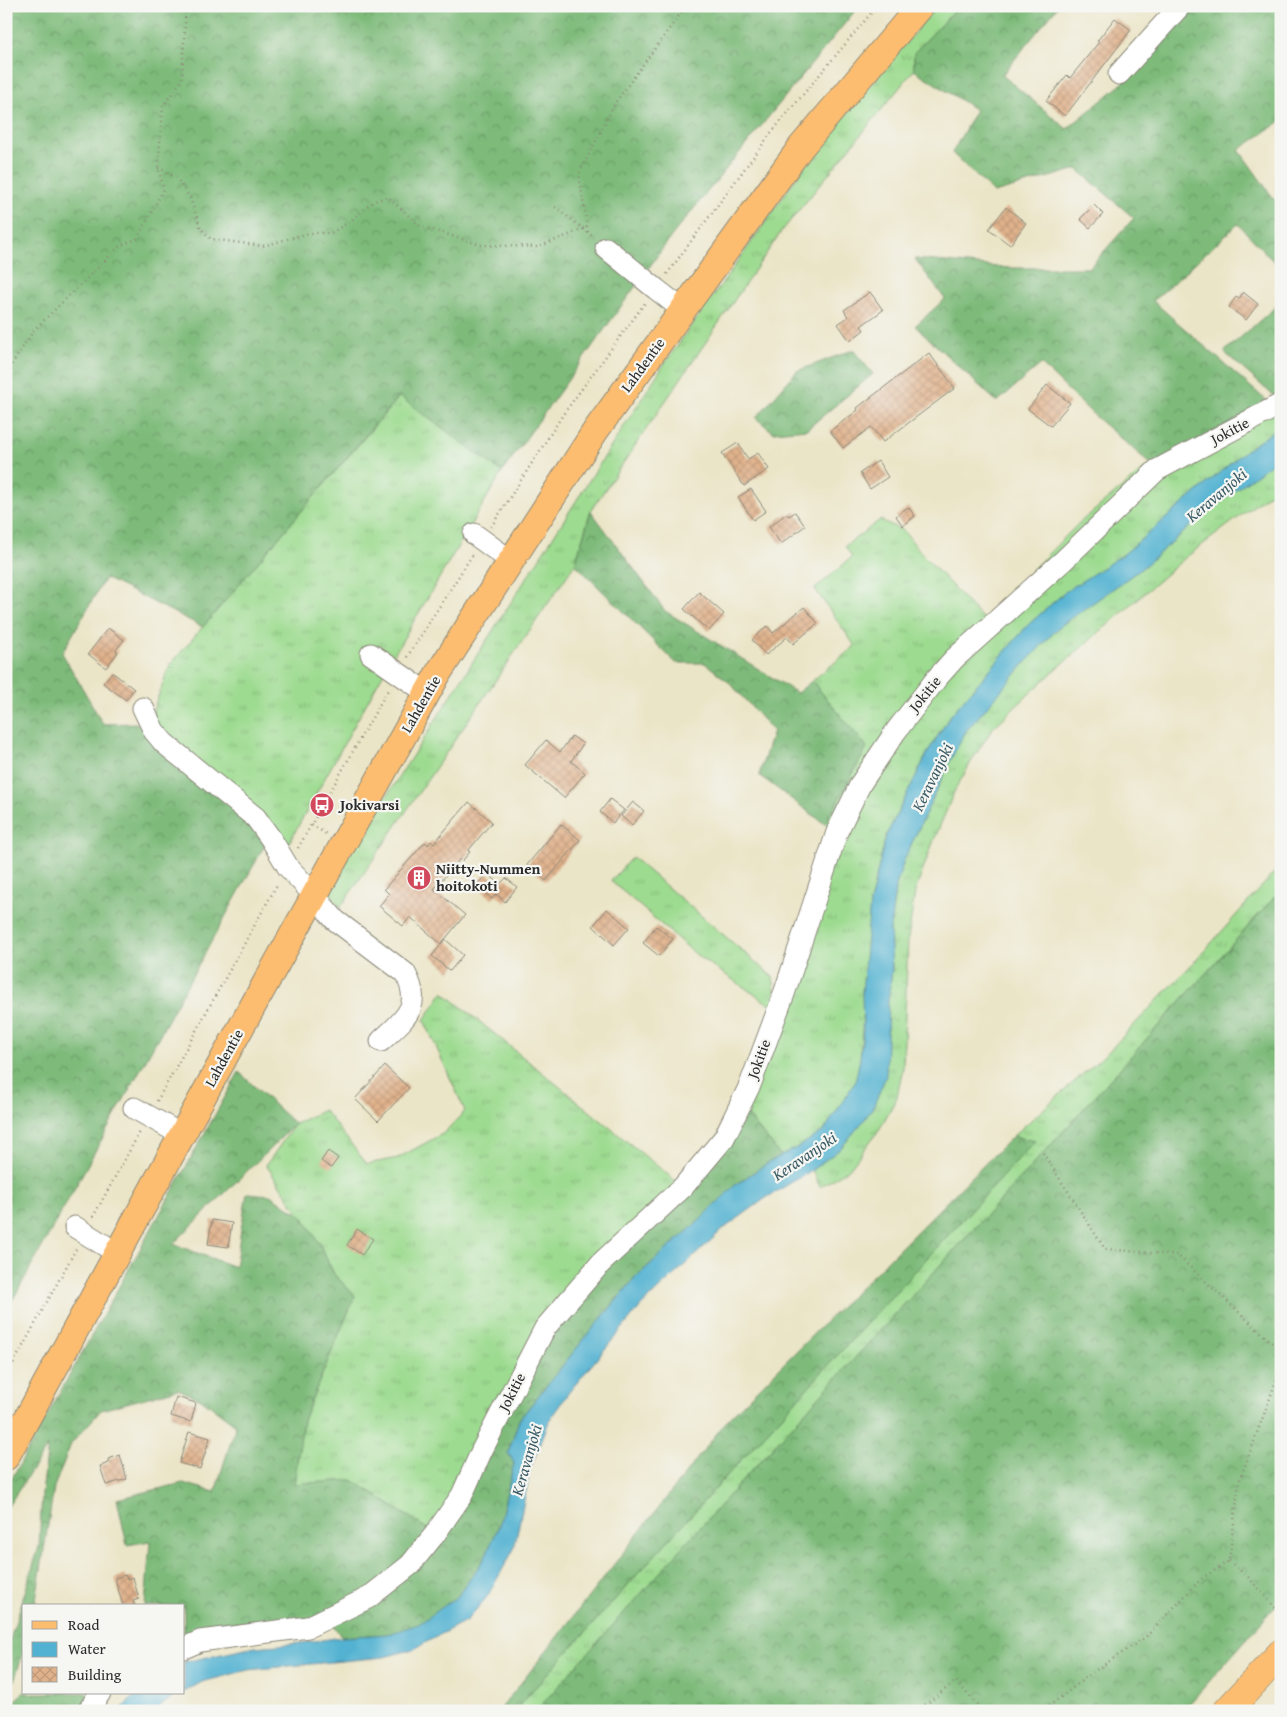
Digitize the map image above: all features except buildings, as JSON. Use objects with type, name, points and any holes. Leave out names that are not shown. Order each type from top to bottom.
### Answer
[{"type":"highway","points":[[1227,1711],[1281,1653]]},
{"type":"main road","name":"Lahdentie","points":[[6,1457],[314,894],[427,693],[596,430],[801,147],[911,9]]},
{"type":"street","points":[[1119,74],[1180,6]]},
{"type":"street","points":[[606,248],[683,310]]},
{"type":"street","name":"Jokitie","points":[[185,1648],[200,1641],[308,1626],[368,1598],[410,1565],[435,1534],[462,1495],[482,1450],[545,1328],[601,1263],[682,1187],[724,1138],[750,1085],[785,991],[837,832],[861,783],[896,731],[954,659],[1064,560],[1157,470],[1281,404]]},
{"type":"street","points":[[474,534],[511,561]]},
{"type":"street","points":[[371,654],[427,693]]},
{"type":"street","points":[[143,708],[154,731],[164,743],[256,818],[288,867],[314,894],[335,920],[405,973],[412,985],[414,1002],[407,1016],[381,1041]]},
{"type":"street","points":[[134,1108],[182,1135]]},
{"type":"street","points":[[75,1228],[117,1253]]},
{"type":"street","points":[[88,1711],[99,1694]]},
{"type":"path","points":[[6,373],[34,330],[122,245],[138,240],[164,189],[158,168],[163,106],[182,80],[186,6]]},
{"type":"path","points":[[588,232],[579,174],[615,103],[686,6]]},
{"type":"path","points":[[158,168],[176,176],[190,198],[200,229],[211,239],[263,246],[309,233],[331,233],[351,221],[374,202],[388,197],[420,226],[481,245],[538,247],[584,229]]},
{"type":"path","points":[[554,207],[606,248]]},
{"type":"path","points":[[1043,1153],[1105,1249],[1176,1255],[1281,1351]]},
{"type":"path","points":[[1229,1561],[1239,1482],[1281,1368]]},
{"type":"path","points":[[1229,1561],[1249,1578],[1281,1614]]},
{"type":"path","points":[[1040,1711],[1047,1708],[1090,1674],[1146,1637],[1201,1579],[1229,1561]]},
{"type":"path","points":[[916,1711],[956,1681],[980,1708],[985,1711]]},
{"type":"green space","points":[[6,6],[859,6],[673,234],[502,472],[399,396],[203,627],[105,578],[62,653],[103,724],[137,723],[252,822],[266,843],[6,1312]]},
{"type":"green space","points":[[937,6],[959,6],[914,53],[914,70],[781,232],[591,510],[575,564],[340,908],[327,889],[664,364],[810,158]]},
{"type":"green space","points":[[959,6],[1058,6],[1002,75],[1067,129],[1124,82],[1190,6],[1281,6],[1281,121],[1239,150],[1281,209],[1281,269],[1238,224],[1153,301],[1268,402],[1152,465],[1099,420],[1041,364],[997,402],[915,326],[945,299],[915,259],[1009,268],[1089,268],[1134,218],[1077,169],[994,193],[952,153],[976,110],[914,70],[914,53]]},
{"type":"green space","points":[[1281,302],[1281,394],[1275,397],[1224,352]]},
{"type":"green space","points":[[853,350],[873,374],[807,429],[773,432],[756,418],[797,371]]},
{"type":"green space","points":[[1281,394],[1281,426],[1245,451],[1124,554],[1065,592],[1028,625],[950,716],[928,752],[886,836],[870,903],[860,1060],[855,1082],[824,1131],[781,1156],[740,1106],[778,1010],[699,957],[611,881],[632,857],[773,977],[778,1009],[837,832],[825,824],[867,748],[812,681],[855,646],[815,589],[852,557],[845,546],[880,520],[904,531],[923,555],[983,619],[1078,524],[1142,471]]},
{"type":"green space","points":[[400,396],[502,472],[389,663],[286,848],[145,731],[170,665]]},
{"type":"green space","points":[[1281,456],[1281,485],[1185,558],[1044,680],[993,728],[974,757],[954,792],[915,892],[908,938],[903,1067],[897,1097],[879,1130],[849,1169],[820,1187],[812,1170],[840,1149],[874,1105],[892,970],[890,928],[895,889],[904,860],[966,731],[1059,627],[1142,568],[1214,506]]},
{"type":"green space","points":[[591,511],[665,611],[797,693],[812,681],[867,747],[825,824],[759,775],[773,731],[730,683],[705,663],[676,663],[575,564]]},
{"type":"green space","points":[[1281,865],[1281,890],[1051,1145],[750,1472],[537,1711],[514,1711],[1034,1141],[1013,1136],[1108,1052],[1198,958]]},
{"type":"green space","points":[[1281,890],[1281,1600],[1183,1711],[536,1711],[750,1472],[1051,1145]]},
{"type":"green space","points":[[443,992],[683,1187],[435,1534],[352,1480],[294,1485],[303,1420],[355,1296],[334,1274],[318,1241],[266,1165],[295,1124],[324,1110],[367,1164],[398,1158],[444,1133],[465,1111],[424,1020]]},
{"type":"green space","points":[[239,1072],[295,1124],[173,1244],[235,1267],[247,1193],[270,1195],[302,1216],[318,1241],[334,1274],[355,1296],[303,1420],[294,1484],[352,1480],[435,1534],[545,1328],[683,1187],[740,1106],[781,1156],[735,1185],[699,1221],[636,1277],[519,1420],[508,1453],[514,1463],[499,1526],[484,1559],[458,1596],[421,1624],[388,1634],[342,1637],[327,1617],[185,1648],[185,1604],[145,1604],[150,1541],[127,1545],[117,1499],[183,1483],[215,1492],[236,1425],[201,1399],[178,1389],[101,1410],[71,1444],[54,1487],[35,1604],[22,1604],[22,1657],[11,1689],[9,1711],[6,1711],[6,1659],[9,1643],[39,1547],[42,1494],[48,1446],[6,1509],[6,1489]]},
{"type":"green space","points":[[1013,1136],[1035,1141],[741,1460],[514,1711],[499,1711],[729,1418]]},
{"type":"green space","points":[[22,1694],[99,1694],[88,1711],[11,1711],[12,1703]]},
{"type":"water","name":"Keravanjoki","points":[[1281,426],[1281,456],[1214,506],[1142,568],[1059,627],[966,731],[904,860],[895,889],[890,928],[892,970],[888,1002],[886,1076],[874,1105],[840,1149],[722,1230],[641,1306],[569,1392],[550,1419],[531,1467],[514,1549],[487,1597],[467,1620],[414,1649],[384,1657],[248,1670],[202,1682],[185,1691],[185,1662],[255,1647],[388,1634],[419,1624],[458,1596],[484,1559],[499,1526],[514,1463],[508,1453],[519,1420],[636,1277],[699,1221],[735,1185],[769,1162],[824,1131],[855,1082],[863,1030],[862,992],[870,903],[886,836],[928,752],[950,716],[1028,625],[1065,592],[1124,554],[1245,451]]},
{"type":"water","points":[[137,1694],[179,1694],[155,1711],[119,1711]]},
{"type":"place","name":"Jokivarsi","points":[[322,805]]},
{"type":"place","name":"Niitty-Nummen hoitokoti","points":[[419,878]]}]
